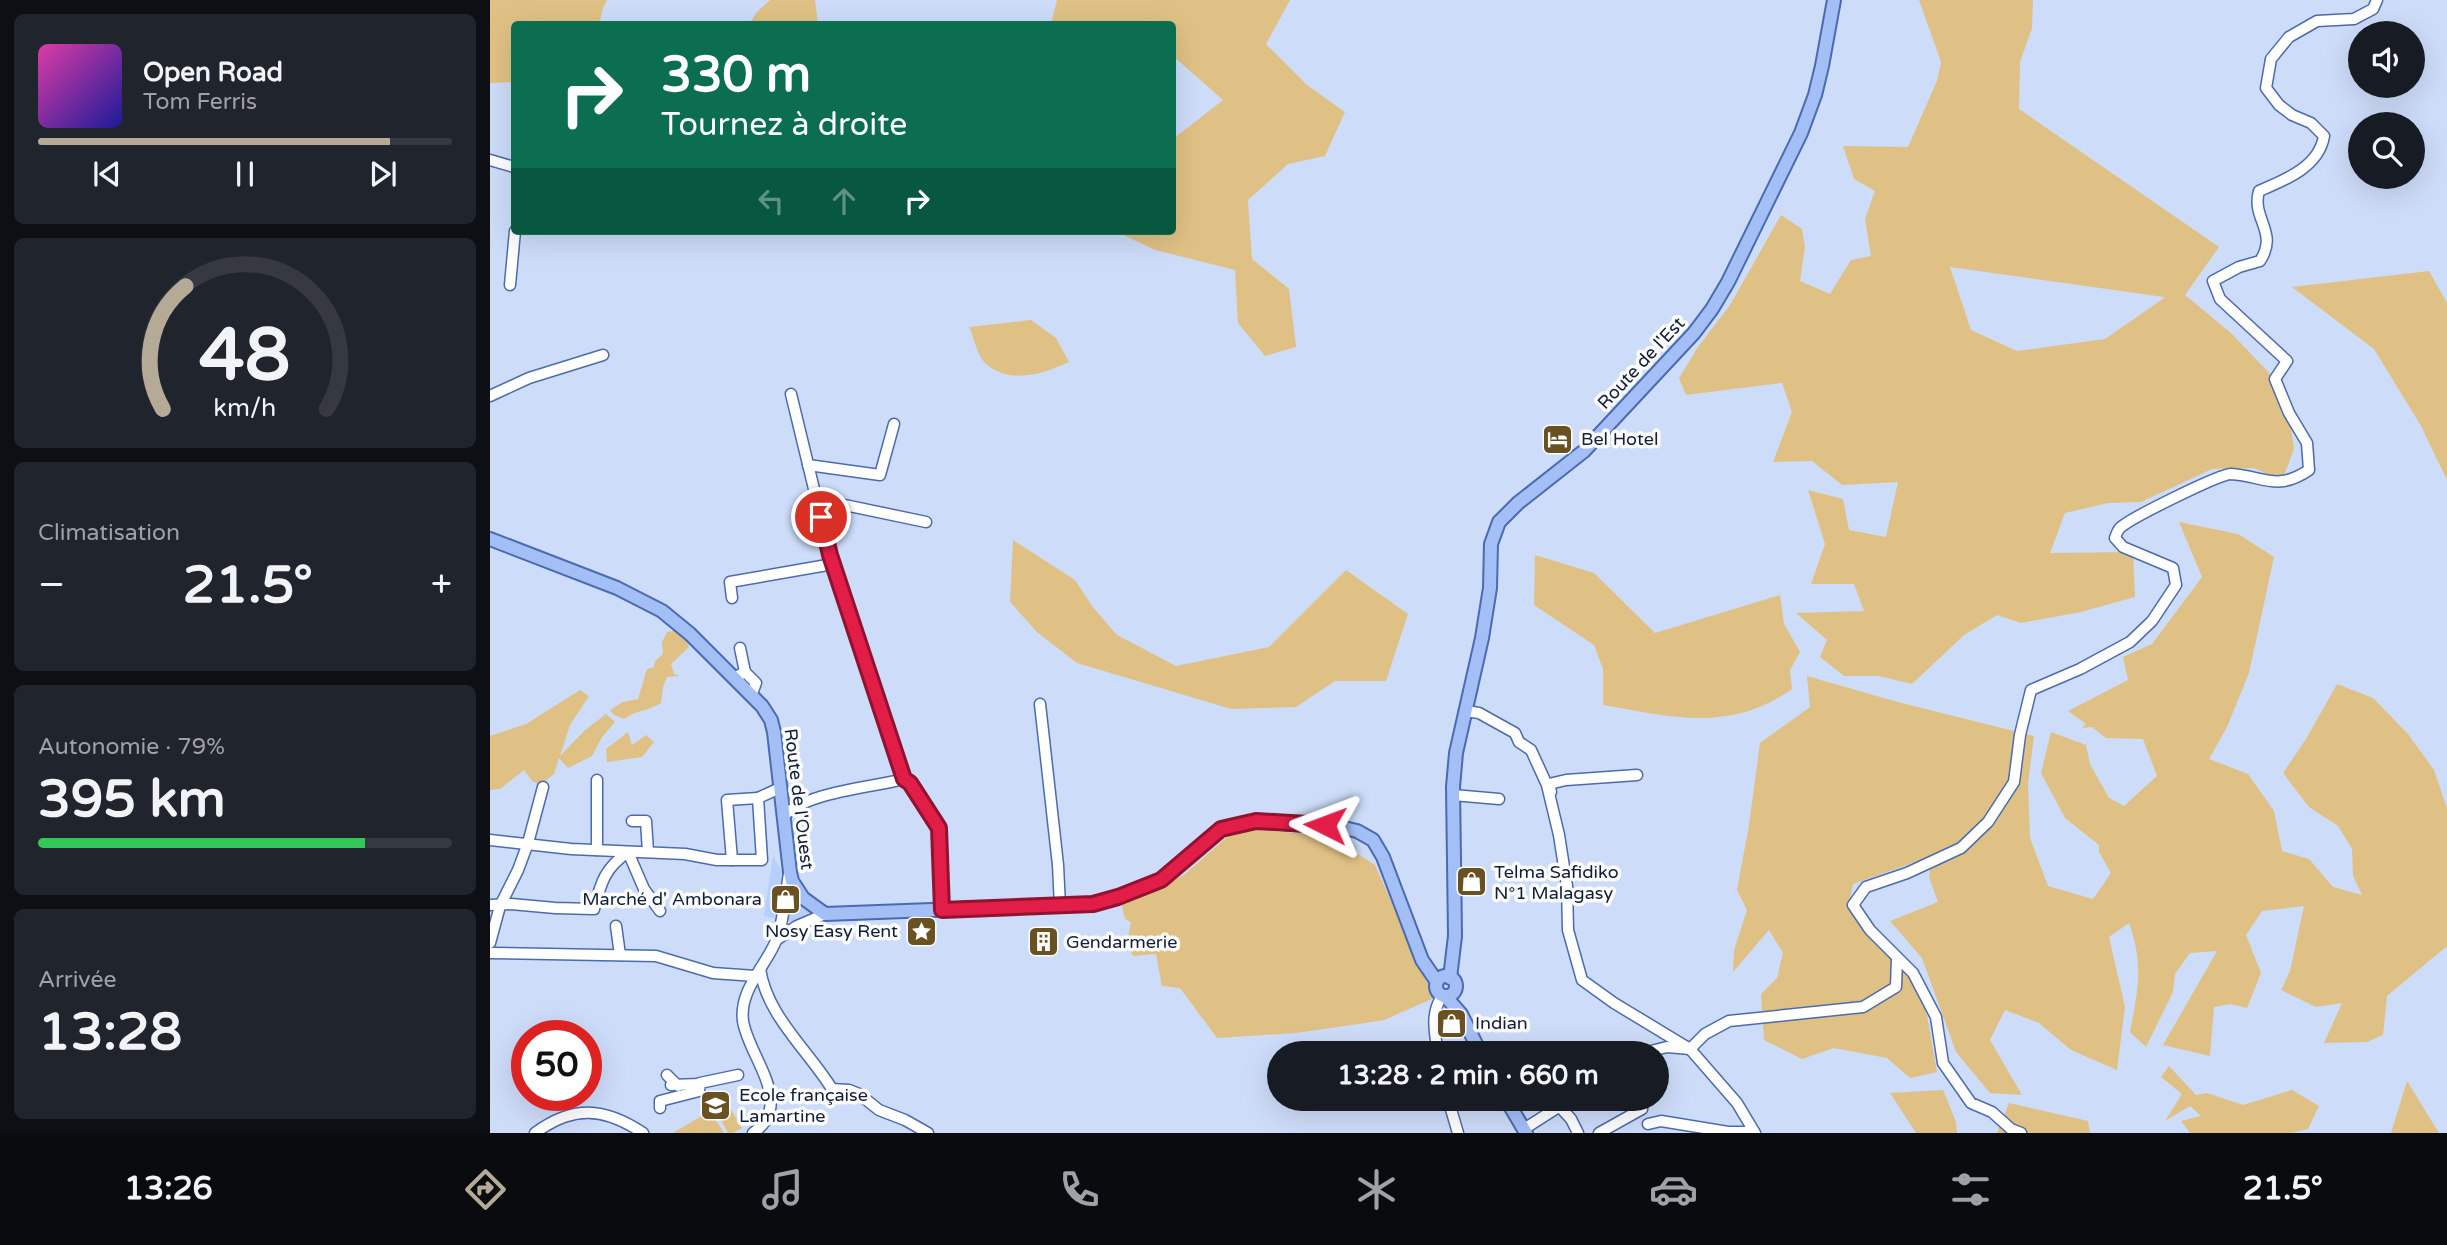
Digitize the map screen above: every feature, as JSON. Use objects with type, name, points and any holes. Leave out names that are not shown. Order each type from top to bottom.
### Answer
[{"type":"main road","name":"Route de l'Est","points":[[1447,989],[1455,936],[1453,795],[1456,753],[1485,619],[1492,544],[1499,522],[1518,503],[1584,451],[1694,333],[1712,309],[1801,133],[1815,94],[1834,0]]},
{"type":"main road","name":"Route de l'Ouest","points":[[490,539],[617,588],[651,605],[739,675],[751,696],[765,711],[774,732],[792,881],[803,898],[825,914]]},
{"type":"main road","points":[[825,914],[1093,904],[1161,880],[1221,829],[1256,821],[1344,828],[1357,831],[1373,840],[1383,857],[1419,953],[1427,968],[1447,989],[1474,1041]]},
{"type":"main road","points":[[1513,1111],[1525,1131]]},
{"type":"street","points":[[2021,1133],[2011,1129],[1992,1112],[1971,1103],[1943,1063],[1936,1017],[1913,974],[1870,930],[1853,905],[1866,887],[1906,873],[1961,848],[1988,822],[2014,782],[2020,735],[2031,690],[2080,669],[2130,642],[2152,621],[2176,585],[2173,568],[2123,547],[2115,538],[2119,529],[2147,511],[2229,474],[2271,483],[2297,478],[2309,470],[2307,443],[2289,413],[2275,379],[2287,361],[2220,299],[2213,282],[2239,267],[2260,261],[2267,251],[2267,234],[2255,203],[2259,191],[2292,177],[2322,148],[2324,136],[2311,123],[2278,105],[2266,88],[2271,59],[2289,37],[2317,21],[2354,19],[2373,9],[2377,0]]},
{"type":"street","points":[[490,160],[511,166]]},
{"type":"street","points":[[510,285],[515,235]]},
{"type":"street","points":[[490,396],[529,378],[603,355]]},
{"type":"street","points":[[791,394],[833,564],[904,779],[910,783],[939,828],[942,910]]},
{"type":"street","points":[[808,465],[880,475],[894,424]]},
{"type":"street","points":[[817,499],[926,522]]},
{"type":"street","points":[[732,598],[730,582],[833,564]]},
{"type":"street","points":[[739,675],[740,648]]},
{"type":"street","points":[[1040,704],[1060,906]]},
{"type":"street","points":[[1466,711],[1479,713],[1515,733],[1519,742],[1531,750],[1552,800]]},
{"type":"street","points":[[1637,775],[1566,780],[1549,784],[1567,886],[1568,930],[1582,980],[1614,1003],[1690,1049],[1737,1103],[1755,1132]]},
{"type":"street","points":[[783,817],[802,803],[904,779]]},
{"type":"street","points":[[597,780],[597,850]]},
{"type":"street","points":[[490,943],[495,906],[518,870],[543,787]]},
{"type":"street","points":[[732,860],[727,800],[758,798],[780,788]]},
{"type":"street","points":[[1453,795],[1499,799]]},
{"type":"street","points":[[490,840],[732,860],[762,860],[758,798]]},
{"type":"street","points":[[632,821],[646,821],[648,852]]},
{"type":"street","points":[[495,906],[511,904],[594,909],[598,890],[611,864],[628,852]]},
{"type":"street","points":[[628,852],[644,889],[660,911]]},
{"type":"street","points":[[753,1133],[767,1119],[770,1097],[766,1078],[743,1021],[745,999],[776,940],[790,872]]},
{"type":"street","points":[[776,940],[797,926],[825,914]]},
{"type":"street","points":[[616,926],[620,955]]},
{"type":"street","points":[[490,953],[656,956],[713,973],[757,973]]},
{"type":"street","points":[[1669,1047],[1690,1049],[1705,1034],[1730,1021],[1863,1007],[1896,987],[1897,959]]},
{"type":"street","points":[[757,973],[776,1012],[832,1089],[849,1090],[859,1094],[878,1110],[905,1120],[928,1133]]},
{"type":"street","name":"Route de l'Est","points":[[1436,1041],[1435,1007],[1447,989]]},
{"type":"street","points":[[672,1082],[700,1084],[738,1074]]},
{"type":"street","points":[[660,1108],[660,1101],[695,1093],[699,1091],[700,1084]]},
{"type":"street","points":[[1452,1111],[1458,1133]]},
{"type":"street","points":[[1525,1131],[1554,1111]]},
{"type":"street","points":[[1564,1111],[1578,1133]]},
{"type":"street","points":[[1599,1133],[1631,1111]]},
{"type":"street","points":[[1644,1111],[1650,1129],[1661,1121],[1680,1129],[1755,1132]]},
{"type":"street","points":[[535,1133],[552,1120],[568,1114],[601,1114],[618,1117],[643,1133]]},
{"type":"shaded area","points":[[490,0],[607,0],[600,21],[511,21],[511,82],[490,83]]},
{"type":"shaded area","points":[[770,0],[815,0],[818,21],[751,21]]},
{"type":"shaded area","points":[[1057,0],[1290,0],[1266,44],[1307,85],[1345,112],[1325,156],[1288,164],[1248,200],[1252,259],[1289,289],[1296,347],[1265,356],[1238,323],[1235,270],[1155,250],[1123,235],[1176,235],[1176,137],[1223,100],[1176,59],[1176,21],[1052,21]]},
{"type":"shaded area","points":[[1919,0],[2033,0],[2032,28],[2020,62],[2019,109],[2219,247],[2185,295],[2231,333],[2275,379],[2289,413],[2294,449],[2282,481],[2254,468],[2212,469],[2141,502],[2108,503],[2065,513],[2050,553],[2133,552],[2135,597],[2081,612],[2021,623],[1997,615],[1964,635],[1912,684],[1879,676],[1844,676],[1820,657],[1827,640],[1796,613],[1864,611],[1854,584],[1811,584],[1825,544],[1808,490],[1843,499],[1849,530],[1886,537],[1898,482],[1842,485],[1812,461],[1773,462],[1792,412],[1782,383],[1686,395],[1679,378],[1698,347],[1730,305],[1781,215],[1802,229],[1805,247],[1800,281],[1830,294],[1851,260],[1871,256],[1865,219],[1875,191],[1854,179],[1843,146],[1908,147],[1937,81],[1941,62]],"holes":[[[1950,267],[2164,297],[2105,339],[2017,351],[1971,330]]]},
{"type":"shaded area","points":[[2429,271],[2447,303],[2447,480],[2421,426],[2374,349],[2292,287]]},
{"type":"shaded area","points":[[1031,320],[1056,338],[1069,362],[1037,373],[1015,376],[994,370],[982,360],[969,327]]},
{"type":"shaded area","points":[[2179,522],[2238,534],[2274,557],[2249,673],[2227,727],[2209,759],[2248,774],[2274,811],[2282,851],[2309,859],[2333,887],[2362,895],[2353,876],[2352,849],[2338,826],[2309,807],[2283,773],[2337,684],[2373,698],[2408,734],[2434,770],[2447,808],[2447,946],[2387,996],[2383,1035],[2367,1042],[2324,1043],[2342,1003],[2316,1007],[2281,990],[2290,971],[2304,906],[2262,911],[2246,935],[2261,973],[2247,1008],[2230,1004],[2214,1007],[2210,1056],[2163,1045],[2217,951],[2190,953],[2175,974],[2173,992],[2146,1047],[2130,1032],[2138,965],[2129,923],[2109,937],[2125,1007],[2117,1070],[2071,1050],[2039,1023],[2005,1010],[1990,1040],[2022,1095],[1990,1093],[1956,1052],[1922,958],[1890,921],[1938,902],[1929,877],[1932,856],[1853,884],[1848,908],[1865,931],[1923,992],[1937,1072],[1910,1078],[1887,1058],[1834,1048],[1802,1059],[1764,1040],[1761,994],[1777,978],[1783,953],[1769,930],[1733,972],[1734,950],[1747,910],[1737,890],[1760,743],[1810,707],[1807,676],[2034,736],[2028,784],[2030,838],[2048,886],[2093,899],[2111,873],[2099,852],[2099,845],[2065,818],[2041,773],[2051,732],[2086,745],[2090,764],[2109,798],[2124,806],[2157,776],[2143,739],[2106,738],[2092,727],[2082,728],[2086,724],[2068,711],[2128,680],[2123,657],[2152,644],[2202,577]]},
{"type":"shaded area","points":[[1013,540],[1075,580],[1092,606],[1117,635],[1176,666],[1269,647],[1346,570],[1408,614],[1386,681],[1335,681],[1296,707],[1231,709],[1077,663],[1038,633],[1010,602]]},
{"type":"shaded area","points":[[1535,555],[1594,573],[1655,633],[1780,595],[1784,624],[1800,652],[1790,670],[1792,689],[1769,703],[1723,717],[1677,717],[1603,705],[1603,669],[1594,645],[1534,605]]},
{"type":"shaded area","points":[[667,632],[683,632],[689,647],[671,664],[674,674],[680,676],[667,677],[661,703],[624,719],[614,715],[610,710],[623,702],[638,699],[647,669],[654,667],[655,661],[663,654],[662,642]]},
{"type":"shaded area","points":[[580,690],[589,696],[570,725],[560,756],[584,731],[606,714],[615,722],[602,737],[592,756],[568,768],[559,758],[554,774],[540,785],[532,781],[524,770],[500,789],[490,790],[490,736],[526,724]]},
{"type":"shaded area","points":[[628,732],[632,745],[646,735],[654,742],[642,757],[607,762],[606,749]]},
{"type":"shaded area","points":[[1237,828],[1330,836],[1375,865],[1434,998],[1384,1020],[1296,1033],[1217,1038],[1180,988],[1162,986],[1156,954],[1133,956],[1127,943],[1131,922],[1125,919],[1120,897],[1147,892],[1184,875]]},
{"type":"shaded area","name":"Marché d' Ambonara","points":[[773,856],[788,882],[822,917],[816,931],[804,924],[764,916]]},
{"type":"shaded area","points":[[2169,1066],[2196,1095],[2207,1093],[2243,1105],[2292,1090],[2319,1106],[2308,1129],[2292,1133],[2190,1133],[2181,1121],[2201,1116],[2190,1106],[2165,1121],[2182,1094],[2161,1077]]},
{"type":"shaded area","points":[[2407,1081],[2439,1133],[2391,1133]]},
{"type":"shaded area","points":[[1943,1090],[1956,1122],[1957,1133],[1916,1133],[1890,1093]]},
{"type":"shaded area","points":[[2009,1103],[2088,1121],[2090,1133],[1997,1133]]},
{"type":"shaded area","points":[[729,1106],[742,1128],[733,1133],[728,1133],[717,1113]]},
{"type":"shaded area","points":[[710,1111],[724,1133],[673,1133]]},
{"type":"place","name":"Bel Hotel","points":[[1558,439]]},
{"type":"place","name":"Telma Safidiko N°1 Malagasy","points":[[1471,882]]},
{"type":"place","name":"Marché d' Ambonara","points":[[785,899]]},
{"type":"place","name":"Nosy Easy Rent","points":[[921,931]]},
{"type":"place","name":"Gendarmerie","points":[[1043,942]]},
{"type":"place","name":"Indian","points":[[1452,1023]]},
{"type":"place","name":"Ecole française Lamartine","points":[[716,1105]]},
{"type":"route","points":[[821,517],[830,555],[904,779],[910,783],[939,828],[942,910],[1093,904],[1161,880],[1221,829],[1256,821],[1325,825]]}]
